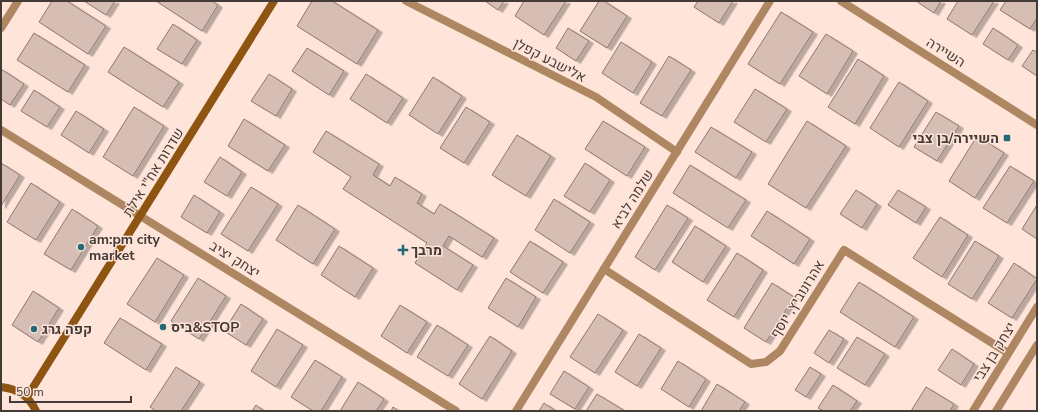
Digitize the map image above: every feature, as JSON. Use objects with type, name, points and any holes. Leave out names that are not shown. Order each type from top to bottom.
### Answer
[{"type":"main road","name":"שדרות אח\"י אילת","points":[[28,397],[274,1]]},
{"type":"main road","points":[[1,387],[19,391],[28,397],[36,411]]},
{"type":"street","points":[[1,28],[18,1]]},
{"type":"street","name":"אלישבע קפלן","points":[[406,1],[596,97],[677,152]]},
{"type":"street","name":"שלמה לביא","points":[[516,411],[770,1]]},
{"type":"street","name":"השיירה","points":[[840,1],[1037,125]]},
{"type":"street","name":"יצחק יציב","points":[[1,130],[456,411]]},
{"type":"street","name":"אהרונוביץ, יוסף","points":[[604,269],[751,364],[766,362],[780,351],[844,250],[1008,353]]},
{"type":"street","name":"יצחק בן צבי","points":[[973,411],[1037,307]]},
{"type":"street","points":[[996,411],[1037,344]]},
{"type":"building","points":[[52,1],[67,1],[106,26],[88,54],[39,22]]},
{"type":"building","points":[[84,1],[115,1],[106,15]]},
{"type":"building","points":[[156,1],[212,1],[218,5],[202,31]]},
{"type":"building","points":[[312,1],[332,1],[378,30],[357,64],[297,26]]},
{"type":"building","points":[[485,1],[504,1],[498,10]]},
{"type":"building","points":[[524,1],[566,1],[544,35],[515,16]]},
{"type":"building","points":[[599,1],[604,1],[627,16],[607,48],[580,31]]},
{"type":"building","points":[[698,1],[733,1],[719,23],[694,7]]},
{"type":"building","points":[[916,1],[941,1],[934,13]]},
{"type":"building","points":[[958,1],[994,1],[972,35],[947,19]]},
{"type":"building","points":[[1006,1],[1037,1],[1037,18],[1030,29],[1000,10]]},
{"type":"building","points":[[781,12],[813,32],[780,84],[748,64]]},
{"type":"building","points":[[173,24],[197,40],[182,64],[157,49]]},
{"type":"building","points":[[568,28],[589,41],[576,61],[556,48]]},
{"type":"building","points":[[993,28],[1018,45],[1008,60],[983,44]]},
{"type":"building","points":[[34,33],[85,65],[68,92],[17,60]]},
{"type":"building","points":[[826,34],[853,51],[827,94],[799,76]]},
{"type":"building","points":[[621,42],[652,62],[633,93],[602,73]]},
{"type":"building","points":[[124,47],[179,82],[163,107],[108,72]]},
{"type":"building","points":[[307,48],[344,71],[329,95],[292,71]]},
{"type":"building","points":[[1033,50],[1037,52],[1037,76],[1022,66]]},
{"type":"building","points":[[669,56],[691,70],[662,116],[640,103]]},
{"type":"building","points":[[858,59],[884,76],[855,124],[828,107]]},
{"type":"building","points":[[1,69],[24,84],[10,105],[1,99]]},
{"type":"building","points":[[269,74],[292,89],[276,116],[251,101]]},
{"type":"building","points":[[366,74],[403,98],[387,123],[350,99]]},
{"type":"building","points":[[433,77],[462,96],[438,134],[409,115]]},
{"type":"building","points":[[899,82],[928,101],[899,147],[870,128]]},
{"type":"building","points":[[755,89],[787,109],[766,142],[734,122]]},
{"type":"building","points":[[34,90],[60,107],[47,127],[21,111]]},
{"type":"building","points":[[134,107],[164,126],[133,176],[103,157]]},
{"type":"building","points":[[466,107],[490,122],[464,163],[440,148]]},
{"type":"building","points":[[76,111],[104,129],[89,153],[61,135]]},
{"type":"building","points":[[936,112],[959,126],[937,161],[914,147]]},
{"type":"building","points":[[244,119],[285,145],[268,171],[228,146]]},
{"type":"building","points":[[603,121],[645,147],[627,176],[585,149]]},
{"type":"building","points":[[807,121],[846,146],[806,208],[768,184]]},
{"type":"building","points":[[711,127],[752,152],[736,178],[695,152]]},
{"type":"building","points":[[326,131],[379,164],[373,175],[390,186],[395,177],[422,194],[417,203],[434,214],[440,204],[494,238],[482,257],[449,236],[443,246],[473,265],[457,290],[415,263],[427,243],[343,189],[351,177],[313,152]]},
{"type":"building","points":[[517,135],[551,156],[526,196],[492,175]]},
{"type":"building","points":[[977,136],[1004,153],[975,198],[949,181]]},
{"type":"building","points":[[220,157],[242,172],[227,196],[204,182]]},
{"type":"building","points":[[1,163],[20,175],[1,206]]},
{"type":"building","points":[[585,163],[610,180],[590,212],[564,196]]},
{"type":"building","points":[[690,165],[746,200],[728,228],[673,193]]},
{"type":"building","points":[[1010,166],[1034,181],[1007,223],[983,208]]},
{"type":"building","points":[[31,183],[60,202],[36,240],[7,222]]},
{"type":"building","points":[[251,187],[278,204],[248,251],[221,234]]},
{"type":"building","points":[[856,190],[877,204],[862,228],[840,214]]},
{"type":"building","points":[[898,190],[926,207],[916,223],[888,205]]},
{"type":"building","points":[[194,195],[220,212],[207,233],[181,217]]},
{"type":"building","points":[[554,199],[590,222],[570,253],[535,230]]},
{"type":"building","points":[[298,205],[335,229],[313,264],[276,240]]},
{"type":"building","points":[[667,205],[688,218],[655,270],[635,257]]},
{"type":"building","points":[[1037,205],[1037,239],[1022,229]]},
{"type":"building","points":[[72,209],[98,226],[71,270],[44,254]]},
{"type":"building","points":[[767,211],[810,239],[794,264],[751,236]]},
{"type":"building","points":[[940,217],[968,235],[942,277],[913,258]]},
{"type":"building","points":[[695,226],[726,246],[703,282],[672,262]]},
{"type":"building","points":[[530,241],[563,262],[543,293],[510,272]]},
{"type":"building","points":[[975,241],[999,256],[972,299],[948,284]]},
{"type":"building","points":[[339,246],[373,268],[355,297],[321,275]]},
{"type":"building","points":[[737,253],[763,270],[734,317],[707,300]]},
{"type":"building","points":[[157,258],[184,275],[155,322],[127,304]]},
{"type":"building","points":[[1014,263],[1037,279],[1012,318],[988,303]]},
{"type":"building","points":[[198,278],[226,296],[199,339],[171,321]]},
{"type":"building","points":[[506,278],[536,297],[518,327],[488,308]]},
{"type":"building","points":[[859,282],[914,317],[895,347],[840,312]]},
{"type":"building","points":[[772,283],[794,297],[766,342],[744,328]]},
{"type":"building","points":[[33,291],[59,308],[38,342],[12,325]]},
{"type":"building","points":[[241,304],[263,319],[246,345],[224,331]]},
{"type":"building","points":[[400,305],[427,322],[407,353],[381,336]]},
{"type":"building","points":[[598,314],[623,330],[595,373],[570,357]]},
{"type":"building","points":[[120,318],[162,344],[146,370],[104,343]]},
{"type":"building","points":[[437,325],[468,345],[448,376],[417,357]]},
{"type":"building","points":[[277,329],[303,345],[276,387],[251,371]]},
{"type":"building","points":[[829,330],[844,339],[829,363],[814,353]]},
{"type":"building","points":[[639,334],[661,348],[637,386],[615,372]]},
{"type":"building","points":[[490,336],[512,351],[482,399],[459,384]]},
{"type":"building","points":[[857,337],[885,354],[865,385],[837,368]]},
{"type":"building","points":[[952,349],[974,364],[961,385],[938,370]]},
{"type":"building","points":[[315,360],[342,377],[321,411],[313,411],[291,397]]},
{"type":"building","points":[[678,361],[706,379],[689,407],[661,389]]},
{"type":"building","points":[[176,367],[200,382],[181,411],[156,411],[150,407]]},
{"type":"building","points":[[810,367],[821,374],[806,397],[795,390]]},
{"type":"building","points":[[564,371],[589,387],[575,409],[550,394]]},
{"type":"building","points":[[358,382],[384,399],[376,411],[340,411]]},
{"type":"building","points":[[717,384],[745,402],[739,411],[701,411]]},
{"type":"building","points":[[833,385],[857,401],[850,411],[823,411],[818,408]]},
{"type":"building","points":[[926,387],[954,404],[950,411],[911,411]]},
{"type":"building","points":[[597,394],[625,411],[586,411]]},
{"type":"building","points":[[544,403],[556,411],[539,411]]},
{"type":"building","points":[[256,405],[264,411],[252,411]]},
{"type":"building","points":[[393,407],[399,411],[391,411]]},
{"type":"place","name":"השיירה/בן צבי","points":[[1007,138]]},
{"type":"place","name":"am:pm city market","points":[[81,247]]},
{"type":"place","name":"מרבך","points":[[403,250]]},
{"type":"place","name":"ביס&STOP","points":[[163,327]]},
{"type":"place","name":"קפה גרג","points":[[34,329]]}]
